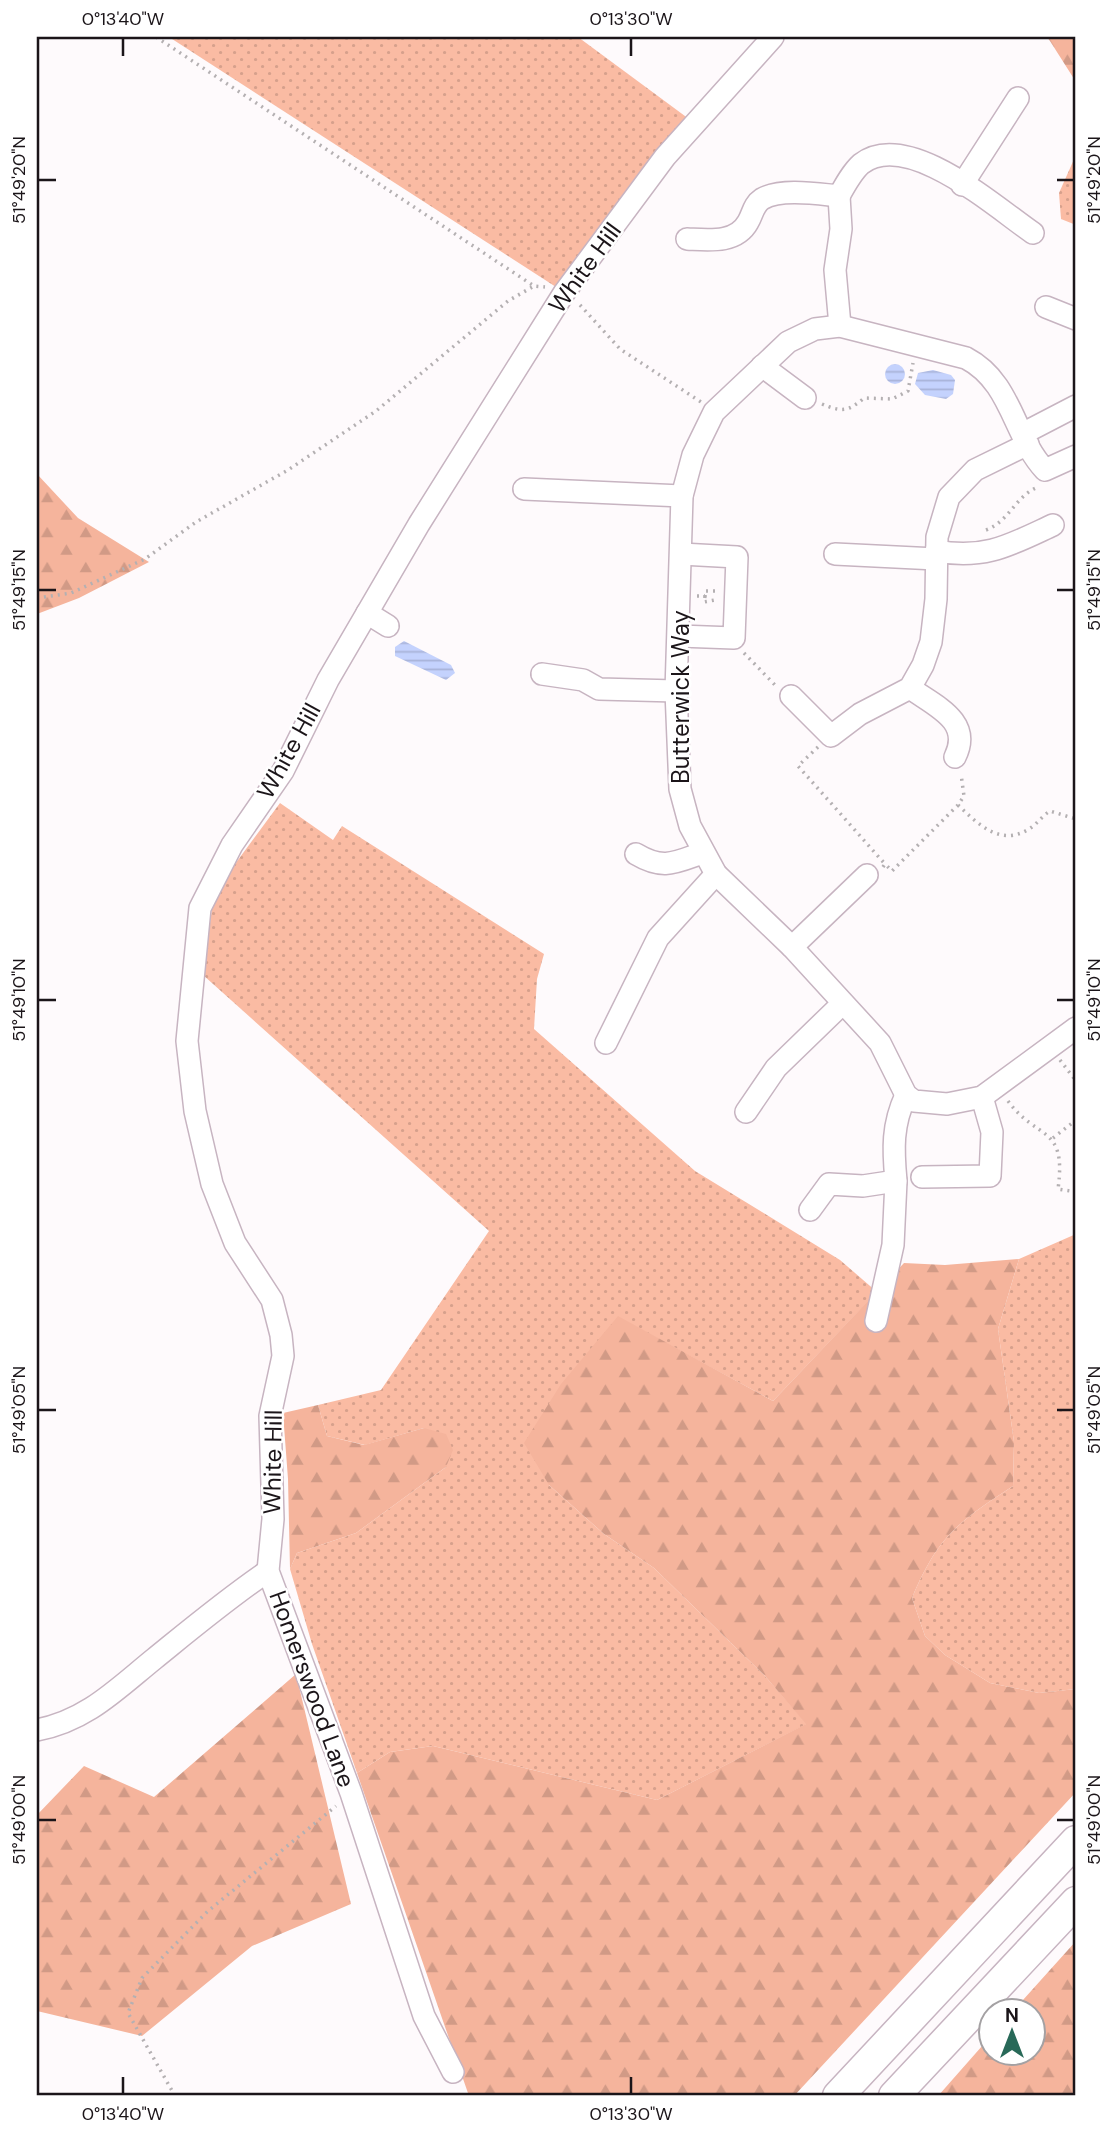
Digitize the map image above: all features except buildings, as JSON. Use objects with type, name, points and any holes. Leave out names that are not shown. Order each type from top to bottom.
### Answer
[{"type":"highway","points":[[838,2096],[1076,1841]]},
{"type":"highway","points":[[894,2096],[1076,1902]]},
{"type":"street","name":"White Hill","points":[[268,1571],[273,1519],[271,1416],[283,1356],[281,1335],[272,1300],[235,1243],[212,1184],[190,1078],[187,1041],[190,988],[200,908],[232,845],[283,771],[328,680],[419,524],[564,293],[665,157],[773,37]]},
{"type":"street","points":[[962,185],[1018,98]]},
{"type":"street","points":[[840,326],[835,270],[841,229],[839,195],[859,165],[882,155],[896,154],[921,160],[1033,233]]},
{"type":"street","points":[[687,239],[713,240],[734,236],[743,230],[754,207],[769,196],[839,195]]},
{"type":"street","points":[[1046,307],[1076,319]]},
{"type":"street","name":"Butterwick Way","points":[[906,1095],[880,1043],[792,947],[716,874],[702,853],[684,808],[680,789],[676,691],[682,496],[693,455],[714,412],[788,342],[815,329],[840,326],[917,344],[979,365],[998,384],[1045,470]]},
{"type":"street","points":[[762,366],[806,398]]},
{"type":"street","points":[[791,696],[831,736],[860,714],[910,688],[923,665],[931,642],[936,599],[936,555],[942,516],[959,483],[1076,406]]},
{"type":"street","points":[[1045,470],[1076,456]]},
{"type":"street","points":[[524,489],[682,496]]},
{"type":"street","points":[[835,555],[958,555],[995,551],[1053,525]]},
{"type":"street","points":[[679,636],[734,638],[725,597],[737,556],[681,554]]},
{"type":"street","points":[[368,613],[388,626]]},
{"type":"street","points":[[542,674],[583,680],[599,688],[676,691]]},
{"type":"street","points":[[910,688],[952,717],[959,725],[961,743],[956,757]]},
{"type":"street","points":[[636,854],[651,863],[668,864],[702,853]]},
{"type":"street","points":[[792,947],[876,870]]},
{"type":"street","points":[[606,1043],[658,938],[716,874]]},
{"type":"street","points":[[746,1112],[776,1068],[842,1004]]},
{"type":"street","points":[[876,1321],[893,1245],[896,1181],[892,1145],[896,1116],[906,1095],[924,1104],[947,1104],[990,1093],[1076,1028]]},
{"type":"street","points":[[922,1177],[990,1176],[990,1093]]},
{"type":"street","points":[[810,1210],[829,1184],[863,1186],[896,1181]]},
{"type":"street","name":"Homerswood Lane","points":[[37,1730],[51,1728],[106,1701],[226,1601],[268,1571],[351,1793],[424,2016],[453,2072]]},
{"type":"path","points":[[37,598],[71,593],[145,559],[196,522],[288,470],[376,411],[508,301],[534,286],[156,37]]},
{"type":"path","points":[[564,293],[577,302],[620,349],[714,412]]},
{"type":"path","points":[[806,398],[841,412],[851,409],[864,398],[892,399],[908,391],[917,344]]},
{"type":"path","points":[[983,531],[1002,523],[1026,491],[1040,486],[1045,470]]},
{"type":"path","points":[[680,596],[705,596],[704,602],[715,602],[725,597]]},
{"type":"path","points":[[734,638],[740,649],[785,695],[791,696]]},
{"type":"path","points":[[831,736],[798,766],[876,870],[892,871],[958,805],[964,796],[965,786],[956,757]]},
{"type":"path","points":[[958,805],[982,828],[1004,835],[1026,831],[1050,811],[1076,819]]},
{"type":"path","points":[[1051,1048],[1076,1081]]},
{"type":"path","points":[[990,1093],[1053,1138],[1059,1159],[1058,1189],[1076,1192]]},
{"type":"path","points":[[1053,1138],[1076,1121]]},
{"type":"path","points":[[176,2096],[128,2013],[142,1978],[208,1911],[351,1793]]},
{"type":"shaded area","points":[[169,37],[578,37],[689,119],[556,287]]},
{"type":"shaded area","points":[[1075,157],[1076,225],[1061,219],[1059,193]]},
{"type":"shaded area","points":[[280,803],[333,840],[342,826],[544,954],[537,979],[534,1029],[695,1171],[840,1260],[877,1292],[773,1401],[618,1317],[549,1485],[604,1534],[654,1568],[765,1676],[807,1724],[657,1800],[433,1746],[390,1752],[357,1773],[312,1644],[290,1569],[297,1553],[356,1533],[446,1467],[424,1428],[365,1445],[327,1436],[318,1405],[381,1390],[489,1231],[203,975],[212,908],[232,868]]},
{"type":"shaded area","points":[[1076,1234],[1076,1689],[1039,1693],[990,1683],[945,1655],[925,1636],[912,1598],[931,1559],[952,1532],[1013,1486],[1014,1442],[998,1329],[1019,1259]]},
{"type":"green space","points":[[1047,37],[1076,37],[1076,82],[1050,41]]},
{"type":"green space","points":[[37,474],[78,518],[149,562],[79,598],[37,614]]},
{"type":"green space","points":[[1019,1259],[998,1329],[1014,1442],[1013,1486],[952,1532],[931,1559],[912,1598],[925,1636],[945,1655],[990,1683],[1039,1693],[1076,1689],[1076,1792],[794,2096],[469,2096],[357,1773],[390,1752],[433,1746],[657,1800],[806,1724],[765,1676],[654,1568],[604,1534],[549,1485],[524,1443],[561,1384],[618,1316],[773,1401],[904,1263],[945,1265]]},
{"type":"green space","points":[[318,1405],[327,1436],[364,1445],[424,1428],[446,1434],[453,1450],[446,1467],[356,1533],[297,1553],[290,1569],[283,1413]]},
{"type":"green space","points":[[296,1674],[351,1904],[252,1946],[142,2036],[37,2011],[37,1815],[84,1766],[154,1797]]},
{"type":"green space","points":[[1076,1941],[1076,2096],[938,2096],[976,2053],[976,2066],[1046,2066],[1046,1996],[1027,1996]]},
{"type":"water","points":[[895,364],[902,367],[905,374],[902,381],[895,384],[888,381],[885,374],[888,367]]},
{"type":"water","points":[[933,370],[951,375],[955,380],[953,394],[946,399],[925,395],[915,384],[918,373]]},
{"type":"water","points":[[404,641],[451,665],[455,673],[446,680],[395,656],[395,647]]}]
